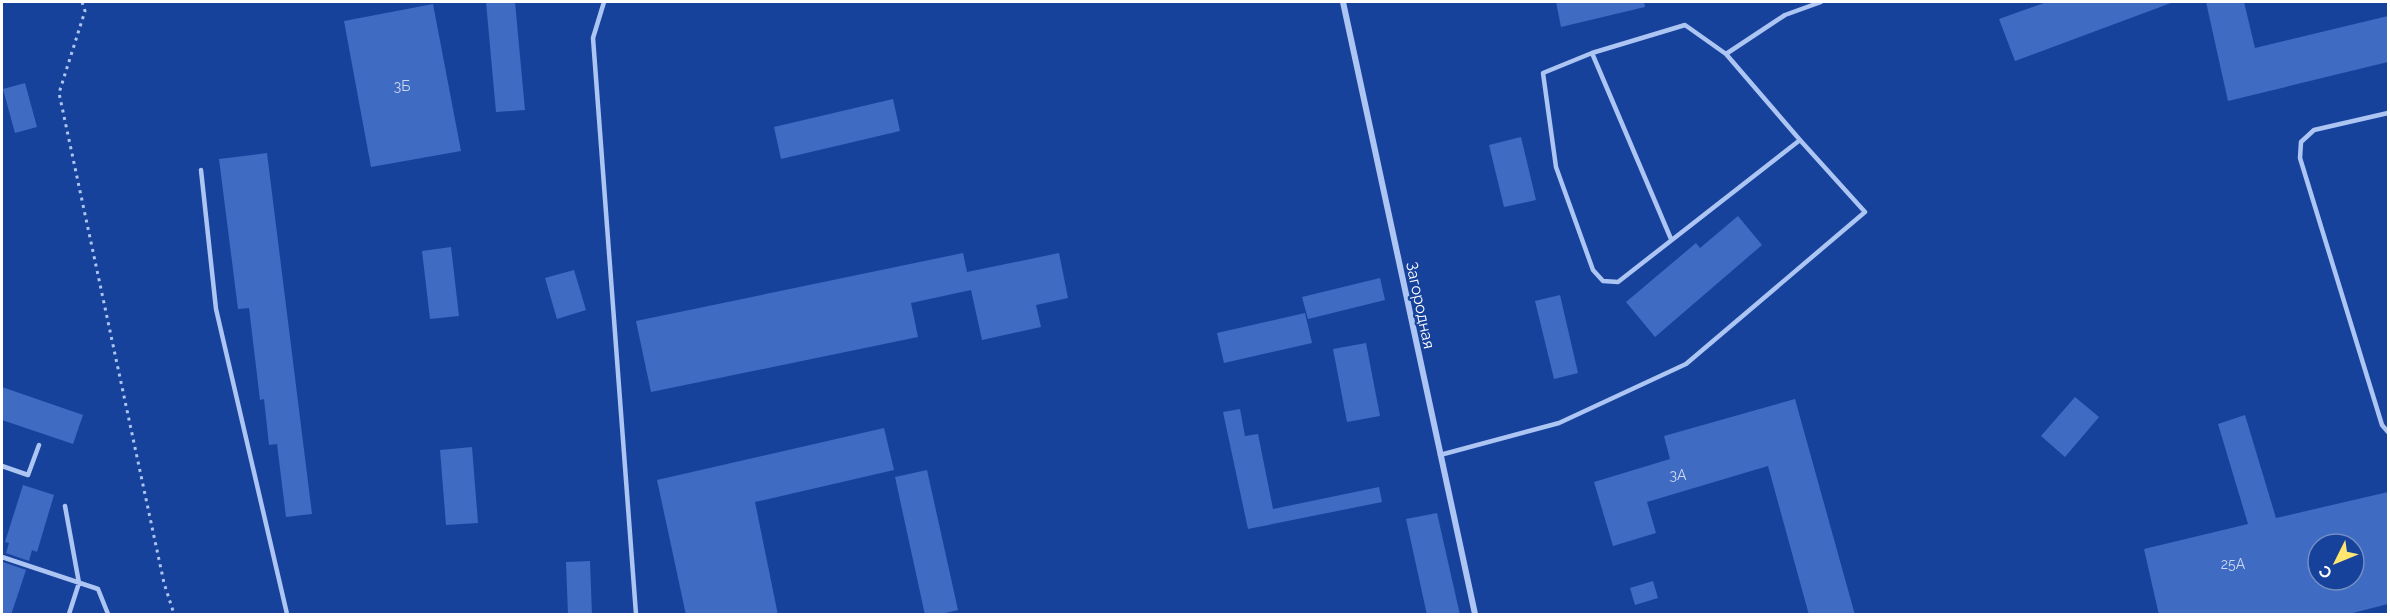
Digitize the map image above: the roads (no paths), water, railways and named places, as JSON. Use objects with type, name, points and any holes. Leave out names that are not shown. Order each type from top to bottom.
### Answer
[{"type":"street","name":"Загородная","points":[[1343,2],[1475,615]]},
{"type":"lane","points":[[604,2],[593,38],[636,615]]},
{"type":"lane","points":[[1726,54],[1785,15],[1821,2]]},
{"type":"lane","points":[[1440,456],[1559,423],[1686,364],[1865,212],[1726,54],[1685,24],[1592,52],[1543,73],[1556,167],[1593,270],[1603,281],[1618,282],[1800,140]]},
{"type":"lane","points":[[1592,52],[1671,239]]},
{"type":"lane","points":[[2388,113],[2314,130],[2301,142],[2300,158],[2382,425],[2388,432]]},
{"type":"lane","points":[[201,170],[216,309],[287,615]]},
{"type":"lane","points":[[2,466],[28,476],[39,446]]},
{"type":"lane","points":[[65,506],[79,583],[69,615]]},
{"type":"lane","points":[[2,557],[98,589],[108,615]]}]
